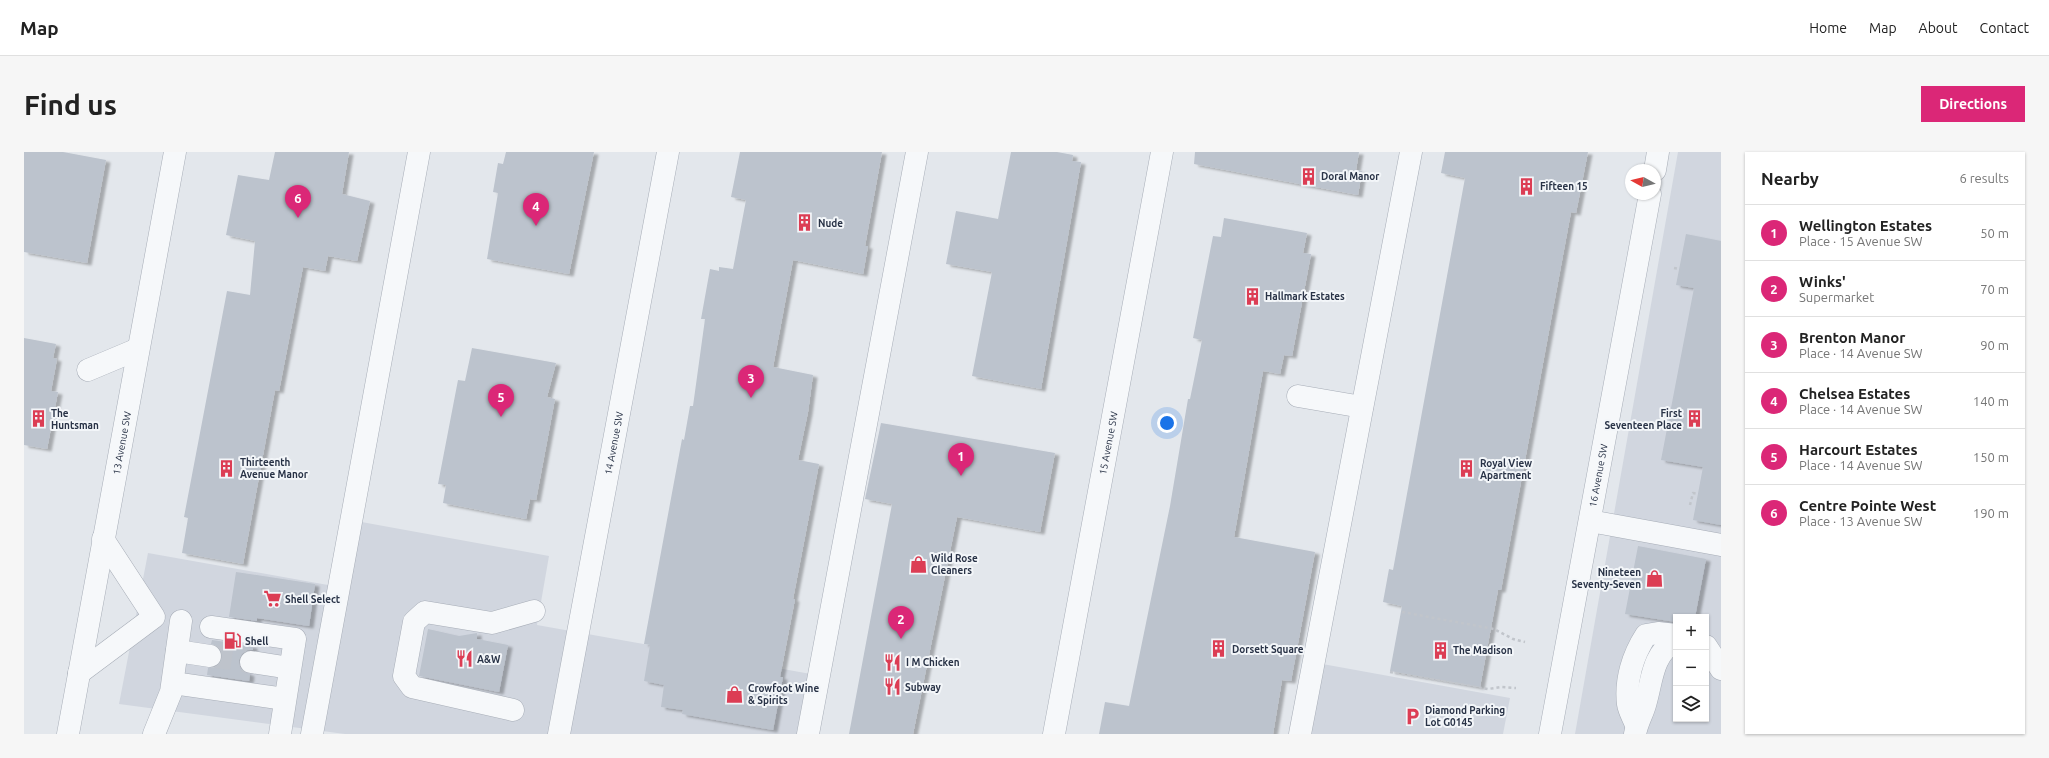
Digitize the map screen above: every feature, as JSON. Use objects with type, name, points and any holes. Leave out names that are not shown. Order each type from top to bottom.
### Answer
[{"type":"street","name":"13 Avenue SW","points":[[68,734],[175,152]]},
{"type":"street","points":[[312,734],[419,152]]},
{"type":"street","name":"14 Avenue SW","points":[[559,734],[668,152]]},
{"type":"street","points":[[808,734],[917,152]]},
{"type":"street","name":"15 Avenue SW","points":[[1054,734],[1162,152]]},
{"type":"street","points":[[1300,734],[1411,152]]},
{"type":"street","points":[[1656,164],[1658,152]]},
{"type":"street","name":"16 Avenue SW","points":[[1550,734],[1649,200]]},
{"type":"street","points":[[88,370],[138,349]]},
{"type":"street","points":[[1298,396],[1362,407]]},
{"type":"street","points":[[1590,521],[1721,545]]},
{"type":"street","points":[[79,673],[154,617],[103,540]]},
{"type":"street","points":[[513,710],[412,687],[404,676],[414,622],[426,612],[492,623],[534,612]]},
{"type":"street","points":[[154,734],[172,692],[181,621]]},
{"type":"street","points":[[211,626],[295,639],[280,734]]},
{"type":"street","points":[[1636,730],[1628,706],[1628,688],[1631,666],[1637,648],[1646,635],[1658,633],[1673,636]]},
{"type":"street","points":[[1636,730],[1645,705],[1651,678],[1658,657],[1673,642]]},
{"type":"street","points":[[1709,650],[1721,669]]},
{"type":"street","points":[[177,651],[210,656]]},
{"type":"street","points":[[251,662],[290,668]]},
{"type":"street","points":[[173,682],[286,699]]},
{"type":"path","points":[[1674,268],[1679,269]]},
{"type":"path","points":[[1690,505],[1693,493],[1698,494]]},
{"type":"path","points":[[1402,612],[1494,629],[1513,639],[1525,642]]},
{"type":"path","points":[[1390,672],[1488,689],[1501,687],[1516,688]]},
{"type":"shaded area","points":[[1678,152],[1721,152],[1721,734],[1575,734]]},
{"type":"shaded area","points":[[356,521],[549,556],[537,625],[822,676],[810,734],[345,734],[119,704],[148,553],[328,585]]},
{"type":"shaded area","name":"Diamond Parking Lot G0145","points":[[1317,663],[1510,698],[1503,734],[1304,734]]},
{"type":"building","points":[[24,152],[63,152],[106,160],[87,263],[24,252]]},
{"type":"building","points":[[275,152],[349,152],[342,194],[370,201],[357,261],[328,256],[325,271],[303,267],[279,391],[275,390],[243,564],[182,553],[188,518],[184,517],[227,291],[250,295],[255,241],[226,235],[238,175],[269,180]]},
{"type":"building","points":[[506,152],[594,152],[569,274],[487,259],[498,193],[493,192],[498,163],[503,164]]},
{"type":"building","points":[[740,152],[882,152],[865,246],[868,246],[863,274],[793,260],[773,367],[813,375],[808,412],[798,460],[819,464],[793,599],[795,599],[780,677],[783,677],[773,730],[682,714],[683,710],[661,707],[664,685],[644,681],[650,645],[644,644],[682,439],[684,440],[690,406],[693,406],[705,319],[701,319],[710,269],[719,271],[719,267],[733,269],[746,200],[731,197]]},
{"type":"building","points":[[1011,152],[1057,152],[1073,155],[1072,161],[1081,162],[1041,389],[972,376],[992,272],[946,264],[956,211],[998,219]]},
{"type":"building","name":"Doral Manor","points":[[1195,152],[1359,152],[1356,170],[1362,171],[1358,195],[1194,164]]},
{"type":"building","name":"Royal View Apartment","points":[[1445,152],[1588,152],[1576,213],[1571,212],[1501,590],[1498,590],[1480,687],[1390,671],[1402,606],[1383,602],[1389,569],[1393,570],[1465,178],[1441,173]]},
{"type":"building","points":[[1224,218],[1307,233],[1303,253],[1311,254],[1292,356],[1284,355],[1280,374],[1263,371],[1234,537],[1315,552],[1291,681],[1282,680],[1273,734],[1099,734],[1105,702],[1129,706],[1170,506],[1188,399],[1190,399],[1202,340],[1193,338],[1213,236],[1221,237]]},
{"type":"building","name":"First Seventeen Place","points":[[1686,234],[1721,241],[1721,525],[1693,520],[1703,467],[1661,460],[1694,288],[1676,285]]},
{"type":"building","name":"The Huntsman","points":[[24,338],[56,344],[53,358],[57,359],[51,391],[58,392],[47,449],[24,445]]},
{"type":"building","points":[[472,348],[556,363],[547,397],[555,399],[536,500],[530,499],[526,519],[443,503],[446,485],[438,484],[458,380],[465,381]]},
{"type":"building","points":[[881,423],[1055,453],[1040,532],[957,517],[913,734],[849,734],[892,504],[865,499]]},
{"type":"building","points":[[1638,546],[1706,559],[1696,614],[1673,614],[1673,622],[1625,614]]},
{"type":"building","name":"Shell Select","points":[[236,572],[315,584],[309,626],[257,618],[257,621],[229,617]]},
{"type":"building","name":"A&W","points":[[428,629],[459,636],[477,633],[477,639],[508,645],[499,692],[419,676]]},
{"type":"building","points":[[212,640],[253,646],[253,650],[247,650],[242,654],[239,660],[240,667],[243,671],[250,674],[249,681],[207,675],[208,668],[214,668],[219,664],[222,657],[221,651],[217,646],[211,644]]},
{"type":"tunnel","points":[[210,656],[251,662]]},
{"type":"place","name":"Doral Manor","points":[[1308,176]]},
{"type":"place","name":"Fifteen 15","points":[[1527,186]]},
{"type":"place","name":"Centre Pointe West","points":[[298,218]]},
{"type":"place","name":"Nude","points":[[805,223]]},
{"type":"place","name":"Chelsea Estates","points":[[536,226]]},
{"type":"place","name":"Hallmark Estates","points":[[1252,296]]},
{"type":"place","name":"Brenton Manor","points":[[751,398]]},
{"type":"place","name":"Harcourt Estates","points":[[501,417]]},
{"type":"place","name":"The Huntsman","points":[[38,419]]},
{"type":"place","name":"First Seventeen Place","points":[[1695,419]]},
{"type":"place","name":"Thirteenth Avenue Manor","points":[[227,468]]},
{"type":"place","name":"Royal View Apartment","points":[[1467,469]]},
{"type":"place","name":"Wellington Estates","points":[[961,476]]},
{"type":"place","name":"Wild Rose Cleaners","points":[[918,564]]},
{"type":"place","name":"Nineteen Seventy-Seven","points":[[1654,578]]},
{"type":"place","name":"Shell Select","points":[[272,599]]},
{"type":"place","name":"Winks'","points":[[901,639]]},
{"type":"place","name":"Shell","points":[[232,641]]},
{"type":"place","name":"Dorsett Square","points":[[1219,649]]},
{"type":"place","name":"The Madison","points":[[1440,650]]},
{"type":"place","name":"A&W","points":[[464,659]]},
{"type":"place","name":"I M Chicken","points":[[893,662]]},
{"type":"place","name":"Subway","points":[[892,687]]},
{"type":"place","name":"Crowfoot Wine & Spirits","points":[[735,694]]},
{"type":"place","name":"Diamond Parking Lot G0145","points":[[1412,716]]}]
